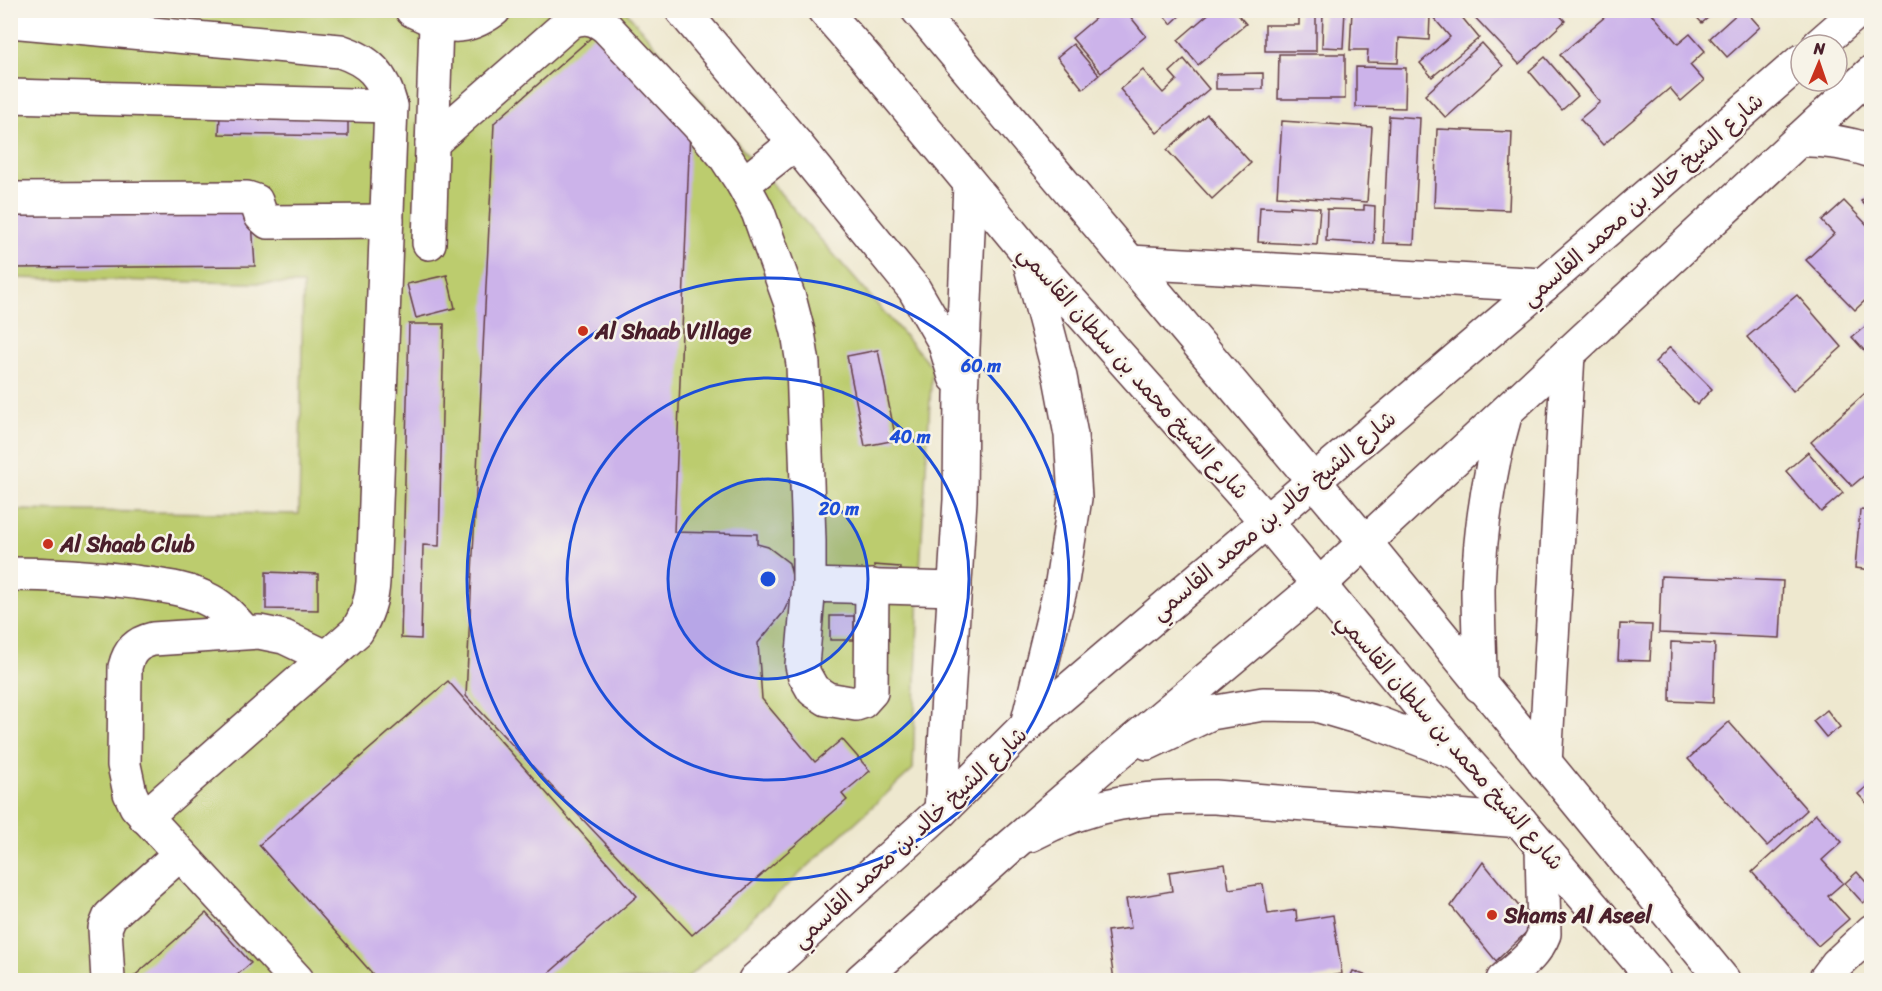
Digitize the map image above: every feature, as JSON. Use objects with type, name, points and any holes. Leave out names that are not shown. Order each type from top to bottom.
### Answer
[{"type":"main road","points":[[429,243],[432,143],[424,17],[449,25],[464,25],[475,22],[494,10]]},
{"type":"main road","points":[[682,10],[795,143],[914,289],[944,340],[962,396]]},
{"type":"main road","name":"شارع الشيخ محمد بن سلطان القاسمي","points":[[824,10],[1027,252],[1266,521],[1460,754],[1520,821],[1655,981]]},
{"type":"main road","points":[[918,10],[1365,542],[1480,686],[1724,981]]},
{"type":"main road","points":[[432,143],[571,21],[589,18],[599,21],[606,27],[724,155],[758,212],[790,301],[798,332],[805,396],[809,585],[802,665],[807,683],[819,695],[827,699],[856,704],[871,692],[873,684],[872,586]]},
{"type":"main road","points":[[10,21],[340,51],[364,61],[374,70],[382,81],[391,106],[372,600],[357,631],[145,817]]},
{"type":"main road","name":"شارع الشيخ خالد بن محمد القاسمي","points":[[755,981],[941,811],[1027,725],[1544,285],[1789,71]]},
{"type":"main road","points":[[861,981],[1109,761],[1318,586],[1872,72]]},
{"type":"main road","points":[[10,96],[391,106]]},
{"type":"main road","points":[[1798,140],[1837,141],[1872,151]]},
{"type":"main road","points":[[743,184],[795,143]]},
{"type":"main road","points":[[941,811],[960,500],[970,184]]},
{"type":"main road","points":[[10,199],[247,198],[256,201],[261,216],[268,222],[387,221]]},
{"type":"main road","points":[[1027,252],[1060,377],[1069,423],[1075,498],[1062,582],[1027,725]]},
{"type":"main road","points":[[1130,262],[1544,285]]},
{"type":"main road","points":[[1545,764],[1568,354]]},
{"type":"main road","points":[[1480,686],[1478,591],[1482,525],[1494,455],[1506,412]]},
{"type":"main road","points":[[10,574],[70,576],[172,587],[213,602],[245,632]]},
{"type":"main road","points":[[809,585],[955,589]]},
{"type":"main road","points":[[297,981],[136,806],[125,772],[125,667],[134,647],[142,641],[245,632],[272,633],[326,657]]},
{"type":"main road","points":[[1109,761],[1211,713],[1263,704],[1316,705],[1377,723],[1460,754]]},
{"type":"main road","points":[[1012,845],[1049,825],[1089,810],[1130,800],[1172,796],[1215,797],[1520,821]]},
{"type":"main road","points":[[1503,981],[1533,955],[1544,934],[1542,848]]},
{"type":"main road","points":[[108,981],[105,928],[110,916],[180,854]]},
{"type":"main road","points":[[1825,981],[1836,964],[1872,931]]},
{"type":"green space","points":[[10,11],[626,11],[760,170],[932,367],[919,587],[913,769],[685,980],[11,980],[11,510],[299,514],[303,284],[11,278]]},
{"type":"building","points":[[1105,10],[1125,10],[1146,36],[1101,73],[1072,38]]},
{"type":"building","points":[[1159,10],[1186,10],[1171,24]]},
{"type":"building","points":[[1213,10],[1234,10],[1246,24],[1198,65],[1178,40]]},
{"type":"building","points":[[1299,10],[1316,10],[1316,51],[1265,51],[1265,25],[1299,25]]},
{"type":"building","points":[[1323,10],[1345,10],[1343,48],[1322,47]]},
{"type":"building","points":[[1352,10],[1396,10],[1396,14],[1430,16],[1429,40],[1399,38],[1398,63],[1367,62],[1368,50],[1350,50]]},
{"type":"building","points":[[1427,10],[1456,10],[1479,38],[1432,77],[1420,63],[1450,37]]},
{"type":"building","points":[[1468,10],[1555,10],[1565,21],[1519,64]]},
{"type":"building","points":[[1613,10],[1649,10],[1678,44],[1690,34],[1705,51],[1690,65],[1704,81],[1681,101],[1670,88],[1603,145],[1580,119],[1600,102],[1560,55]]},
{"type":"building","points":[[1690,10],[1717,10],[1702,23]]},
{"type":"building","points":[[1741,10],[1745,10],[1760,27],[1727,57],[1710,38]]},
{"type":"building","name":"Al Shaab Village","points":[[594,35],[690,130],[674,532],[757,534],[757,544],[768,547],[789,563],[795,588],[783,613],[758,643],[762,699],[815,762],[842,739],[870,771],[842,794],[847,800],[692,935],[466,696],[494,123]]},
{"type":"building","points":[[1482,43],[1503,66],[1446,118],[1425,95]]},
{"type":"building","points":[[1073,44],[1099,75],[1083,89],[1057,57]]},
{"type":"building","points":[[1279,54],[1345,54],[1345,99],[1278,99]]},
{"type":"building","points":[[1545,57],[1578,96],[1562,110],[1529,71]]},
{"type":"building","points":[[1184,59],[1209,89],[1157,133],[1120,89],[1143,70],[1163,93],[1177,80],[1170,72]]},
{"type":"building","points":[[1356,67],[1406,68],[1405,108],[1356,107]]},
{"type":"building","points":[[1263,73],[1263,89],[1216,89],[1216,74]]},
{"type":"building","points":[[1207,114],[1251,163],[1212,199],[1167,150]]},
{"type":"building","points":[[220,115],[348,119],[348,136],[219,134]]},
{"type":"building","points":[[1389,116],[1420,118],[1414,244],[1383,243]]},
{"type":"building","points":[[1282,121],[1372,127],[1367,202],[1277,196]]},
{"type":"building","points":[[1437,129],[1512,132],[1509,210],[1434,207]]},
{"type":"building","points":[[1872,192],[1872,212],[1861,201]]},
{"type":"building","points":[[1844,201],[1872,230],[1872,294],[1855,310],[1806,260],[1834,234],[1822,221]]},
{"type":"building","points":[[1364,205],[1375,206],[1374,244],[1326,241],[1327,209],[1364,210]]},
{"type":"building","points":[[1290,206],[1320,208],[1317,245],[1258,242],[1260,207],[1290,208]]},
{"type":"building","points":[[251,207],[255,266],[10,268],[10,211]]},
{"type":"building","points":[[447,275],[455,308],[416,318],[407,284]]},
{"type":"building","points":[[1797,295],[1842,347],[1793,391],[1747,337]]},
{"type":"building","points":[[1872,321],[1872,359],[1852,337]]},
{"type":"building","points":[[409,324],[444,324],[439,546],[423,545],[421,639],[401,638]]},
{"type":"building","points":[[1670,347],[1712,389],[1697,405],[1655,362]]},
{"type":"building","points":[[878,350],[896,440],[865,446],[847,356]]},
{"type":"building","points":[[1872,387],[1872,469],[1852,486],[1811,442]]},
{"type":"building","points":[[1808,452],[1843,493],[1821,512],[1786,471]]},
{"type":"building","points":[[1860,510],[1872,511],[1872,570],[1855,568]]},
{"type":"building","points":[[874,565],[900,567],[899,584],[873,583]]},
{"type":"building","points":[[266,572],[318,574],[318,610],[266,609]]},
{"type":"building","points":[[1661,576],[1783,581],[1780,638],[1659,633]]},
{"type":"building","points":[[830,616],[854,616],[854,640],[830,640]]},
{"type":"building","points":[[1620,624],[1652,625],[1650,661],[1618,660]]},
{"type":"building","points":[[1671,642],[1715,644],[1713,703],[1670,701]]},
{"type":"building","points":[[448,681],[637,896],[541,980],[378,980],[259,845]]},
{"type":"building","points":[[1827,710],[1840,727],[1826,737],[1813,721]]},
{"type":"building","points":[[1729,722],[1807,810],[1767,846],[1688,759]]},
{"type":"building","points":[[1872,782],[1872,809],[1858,794]]},
{"type":"building","points":[[1816,814],[1842,842],[1822,860],[1843,883],[1828,896],[1849,919],[1818,946],[1752,872]]},
{"type":"building","name":"Shams Al Aseel","points":[[1483,862],[1534,925],[1496,961],[1451,906]]},
{"type":"building","points":[[1225,864],[1229,889],[1263,884],[1268,914],[1296,910],[1297,921],[1333,915],[1342,974],[1305,980],[1114,980],[1107,931],[1131,928],[1126,899],[1172,891],[1169,872]]},
{"type":"building","points":[[1857,872],[1872,889],[1872,896],[1863,903],[1845,883]]},
{"type":"building","points":[[206,913],[251,963],[231,980],[130,980]]},
{"type":"building","points":[[1353,971],[1378,980],[1349,980]]},
{"type":"place","name":"Al Shaab Village","points":[[583,331]]},
{"type":"place","name":"Al Shaab Club","points":[[48,544]]},
{"type":"place","name":"Shams Al Aseel","points":[[1492,915]]}]
